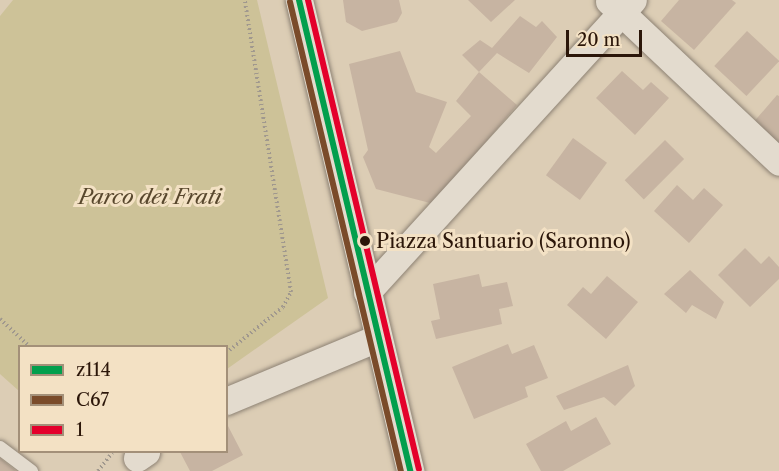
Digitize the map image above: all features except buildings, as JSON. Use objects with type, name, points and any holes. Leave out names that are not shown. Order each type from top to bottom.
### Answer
[{"type":"street","points":[[299,0],[410,471]]},
{"type":"street","points":[[367,292],[621,5],[779,162]]},
{"type":"street","points":[[228,400],[377,338]]},
{"type":"lane","points":[[0,448],[31,471]]},
{"type":"path","points":[[228,351],[283,307],[291,292],[245,0]]},
{"type":"path","points":[[0,319],[28,345]]},
{"type":"path","points":[[98,471],[109,454]]},
{"type":"green space","name":"Parco dei Frati","points":[[13,0],[257,0],[328,298],[228,368],[228,345],[18,345],[18,390],[0,374],[0,16]]},
{"type":"transit line","name":"z114","points":[[299,0],[410,471]]},
{"type":"transit line","name":"1","points":[[308,0],[419,469]]},
{"type":"transit line","name":"C67","points":[[290,2],[401,471]]},
{"type":"place","name":"Piazza Santuario (Saronno)","points":[[365,241]]}]
